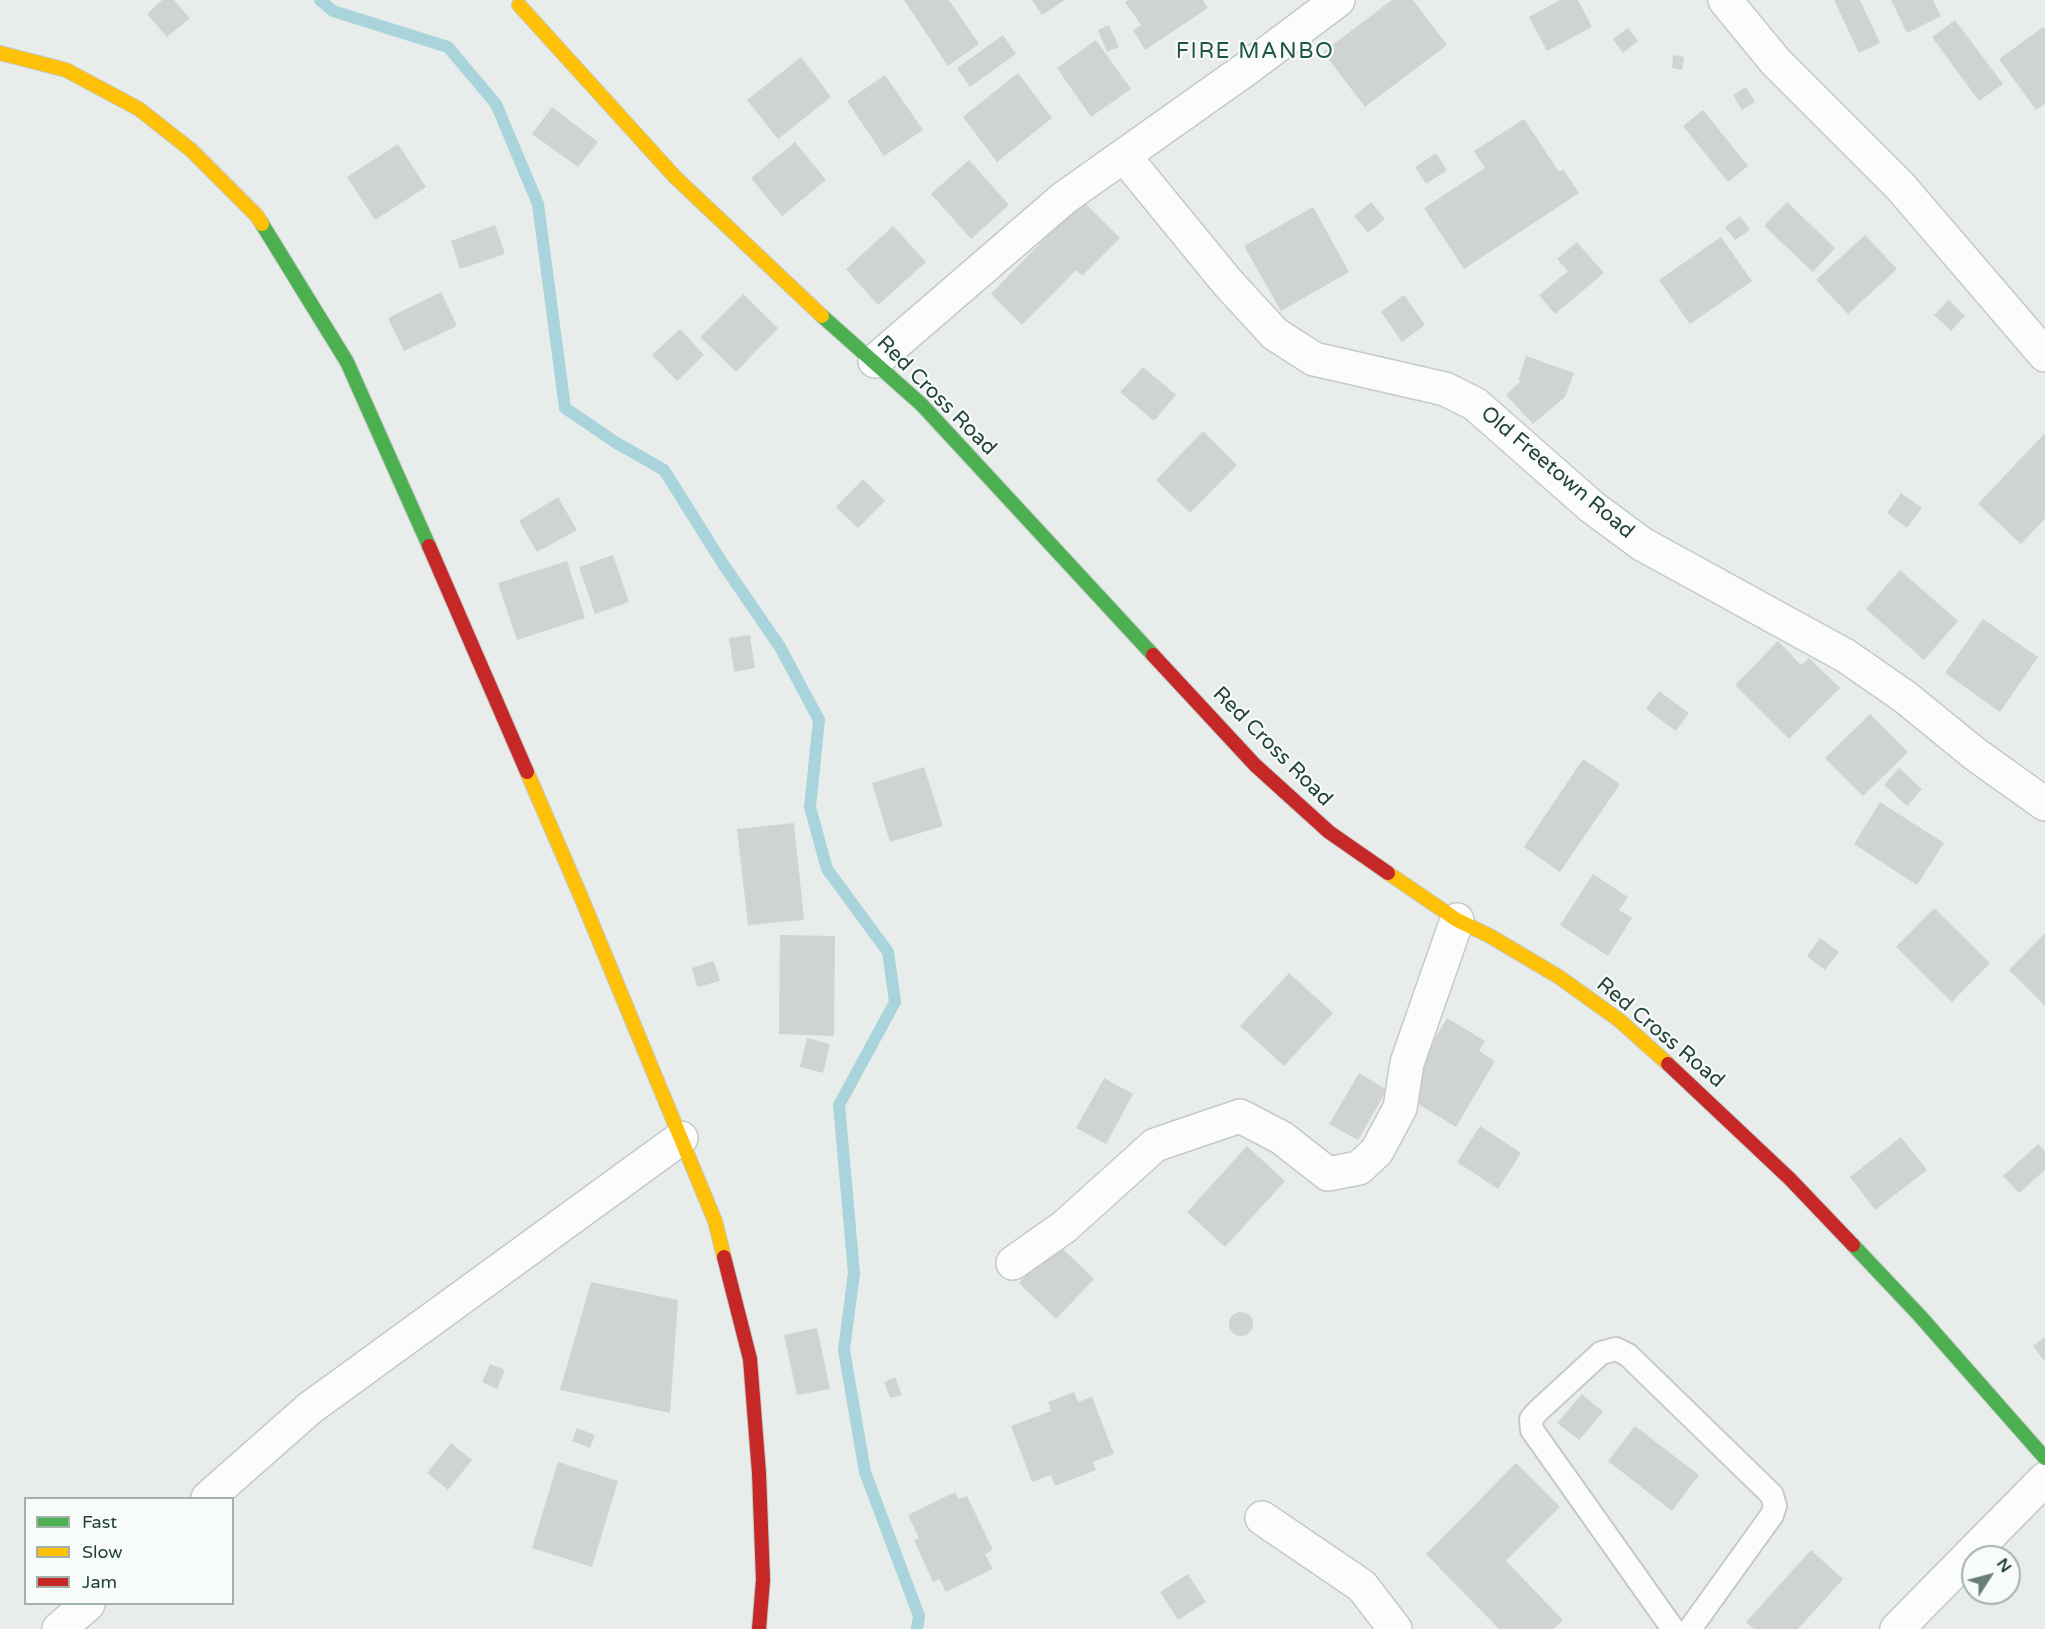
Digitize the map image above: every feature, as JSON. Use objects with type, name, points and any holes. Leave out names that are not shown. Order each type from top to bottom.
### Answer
[{"type":"street","points":[[875,361],[1064,198],[1246,69],[1338,0]]},
{"type":"street","points":[[1725,0],[1775,61],[1900,186],[2045,355]]},
{"type":"street","name":"Red Cross Road","points":[[519,5],[675,177],[815,310],[922,405],[1255,765],[1329,832],[1456,920],[1490,936],[1559,977],[1619,1020],[1790,1179],[1920,1316],[2045,1458]]},
{"type":"street","points":[[0,54],[66,70],[139,109],[191,150],[256,216],[347,362],[567,864],[715,1221],[750,1359],[760,1485],[763,1580],[759,1629]]},
{"type":"street","name":"Old Freetown Road","points":[[1124,156],[1228,283],[1275,334],[1314,360],[1445,389],[1475,404],[1592,507],[1642,544],[1846,656],[1905,697],[1975,754],[2045,804]]},
{"type":"street","points":[[1013,1263],[1064,1227],[1155,1145],[1240,1116],[1282,1138],[1328,1174],[1359,1168],[1377,1151],[1400,1108],[1407,1063],[1456,920]]},
{"type":"street","points":[[209,1497],[310,1408],[681,1138]]},
{"type":"street","points":[[1896,1629],[2045,1479]]},
{"type":"street","points":[[1262,1518],[1362,1586],[1395,1629]]},
{"type":"street","points":[[59,1629],[87,1605]]},
{"type":"lane","points":[[1673,1629],[1532,1430],[1531,1419],[1538,1411],[1601,1353],[1616,1349],[1628,1355],[1772,1495],[1775,1506],[1772,1515],[1689,1629]]},
{"type":"building","points":[[162,0],[174,0],[190,18],[167,37],[147,14]]},
{"type":"building","points":[[904,0],[949,0],[979,44],[948,66]]},
{"type":"building","points":[[1032,0],[1065,0],[1042,15]]},
{"type":"building","points":[[1128,0],[1203,0],[1208,8],[1145,50],[1133,30],[1141,25],[1125,2]]},
{"type":"building","points":[[1392,0],[1413,0],[1447,45],[1365,107],[1323,52]]},
{"type":"building","points":[[1560,0],[1578,0],[1592,27],[1547,51],[1529,17]]},
{"type":"building","points":[[1834,0],[1860,0],[1880,43],[1859,53]]},
{"type":"building","points":[[1891,0],[1933,0],[1941,16],[1907,33]]},
{"type":"building","points":[[1955,20],[2003,84],[1979,101],[1932,37]]},
{"type":"building","points":[[1109,25],[1119,47],[1107,52],[1098,30]]},
{"type":"building","points":[[2043,27],[2045,29],[2045,104],[2036,110],[1999,59]]},
{"type":"building","points":[[1628,28],[1638,41],[1623,53],[1613,39]]},
{"type":"building","points":[[1003,35],[1016,54],[970,87],[957,68]]},
{"type":"building","points":[[1096,40],[1131,89],[1091,117],[1057,68]]},
{"type":"building","points":[[1673,55],[1684,57],[1682,70],[1672,68]]},
{"type":"building","points":[[801,57],[831,97],[778,139],[747,100]]},
{"type":"building","points":[[1018,73],[1052,118],[997,162],[963,117]]},
{"type":"building","points":[[885,75],[923,130],[884,156],[847,101]]},
{"type":"building","points":[[1746,87],[1755,102],[1742,110],[1733,95]]},
{"type":"building","points":[[552,107],[598,142],[578,167],[532,134]]},
{"type":"building","points":[[1703,110],[1748,166],[1728,182],[1683,126]]},
{"type":"building","points":[[1524,119],[1559,172],[1563,169],[1579,193],[1464,269],[1424,208],[1485,168],[1474,151]]},
{"type":"building","points":[[795,142],[826,180],[782,216],[751,178]]},
{"type":"building","points":[[398,144],[426,187],[375,220],[347,177]]},
{"type":"building","points":[[1436,153],[1447,170],[1426,184],[1415,167]]},
{"type":"building","points":[[969,160],[1009,205],[971,239],[931,194]]},
{"type":"building","points":[[1082,200],[1120,238],[1082,276],[1076,270],[1022,325],[991,294]]},
{"type":"building","points":[[1371,202],[1385,219],[1368,233],[1354,216]]},
{"type":"building","points":[[1787,202],[1835,248],[1813,272],[1764,226]]},
{"type":"building","points":[[1313,207],[1349,272],[1281,311],[1244,246]]},
{"type":"building","points":[[1740,216],[1750,230],[1735,240],[1725,227]]},
{"type":"building","points":[[495,225],[505,254],[460,269],[451,241]]},
{"type":"building","points":[[893,226],[926,262],[878,305],[846,269]]},
{"type":"building","points":[[1865,235],[1897,269],[1848,314],[1816,280]]},
{"type":"building","points":[[1721,237],[1752,281],[1690,324],[1659,280]]},
{"type":"building","points":[[1577,242],[1604,273],[1555,314],[1539,295],[1568,271],[1557,259]]},
{"type":"building","points":[[441,292],[457,326],[404,351],[388,318]]},
{"type":"building","points":[[743,294],[778,328],[736,372],[700,337]]},
{"type":"building","points":[[1404,295],[1425,325],[1402,342],[1381,312]]},
{"type":"building","points":[[1949,300],[1965,316],[1951,331],[1934,315]]},
{"type":"building","points":[[680,329],[704,355],[677,381],[652,355]]},
{"type":"building","points":[[1526,356],[1574,373],[1565,397],[1533,424],[1506,395],[1521,381],[1518,380]]},
{"type":"building","points":[[1143,367],[1176,395],[1154,421],[1120,392]]},
{"type":"building","points":[[1203,431],[1237,465],[1190,513],[1156,480]]},
{"type":"building","points":[[2045,433],[2045,519],[2021,544],[1978,504]]},
{"type":"building","points":[[863,479],[885,501],[858,528],[836,507]]},
{"type":"building","points":[[1901,493],[1922,508],[1907,528],[1887,513]]},
{"type":"building","points":[[558,497],[577,530],[537,552],[519,521]]},
{"type":"building","points":[[613,555],[629,602],[595,614],[579,567]]},
{"type":"building","points":[[567,561],[585,618],[517,640],[498,583]]},
{"type":"building","points":[[1900,570],[1958,621],[1924,660],[1866,609]]},
{"type":"building","points":[[1983,619],[2038,657],[2000,712],[1945,673]]},
{"type":"building","points":[[750,635],[755,668],[734,672],[729,638]]},
{"type":"building","points":[[1778,641],[1801,665],[1809,658],[1840,688],[1789,739],[1735,685]]},
{"type":"building","points":[[1659,691],[1689,713],[1676,731],[1646,709]]},
{"type":"building","points":[[1870,714],[1908,752],[1863,796],[1825,758]]},
{"type":"building","points":[[1583,759],[1620,784],[1560,872],[1524,847]]},
{"type":"building","points":[[924,767],[943,826],[890,842],[872,783]]},
{"type":"building","points":[[1899,768],[1922,789],[1907,806],[1884,785]]},
{"type":"building","points":[[1880,802],[1944,843],[1917,885],[1854,844]]},
{"type":"building","points":[[794,823],[804,920],[748,925],[737,829]]},
{"type":"building","points":[[1593,874],[1628,897],[1619,910],[1632,918],[1608,956],[1560,925]]},
{"type":"building","points":[[1934,908],[1990,963],[1952,1002],[1896,947]]},
{"type":"building","points":[[2045,933],[2045,1006],[2009,970]]},
{"type":"building","points":[[780,935],[835,936],[834,1036],[779,1034]]},
{"type":"building","points":[[1820,938],[1839,952],[1825,970],[1807,956]]},
{"type":"building","points":[[714,961],[720,981],[697,987],[692,968]]},
{"type":"building","points":[[1289,973],[1333,1013],[1284,1066],[1240,1026]]},
{"type":"building","points":[[1447,1018],[1485,1041],[1479,1051],[1495,1061],[1456,1127],[1402,1094]]},
{"type":"building","points":[[807,1038],[830,1044],[823,1073],[800,1067]]},
{"type":"building","points":[[1359,1073],[1387,1090],[1358,1140],[1329,1124]]},
{"type":"building","points":[[1104,1078],[1133,1094],[1106,1144],[1076,1128]]},
{"type":"building","points":[[1480,1126],[1521,1153],[1498,1189],[1457,1162]]},
{"type":"building","points":[[1901,1137],[1927,1170],[1875,1210],[1850,1177]]},
{"type":"building","points":[[2038,1144],[2045,1151],[2045,1170],[2019,1193],[2003,1176]]},
{"type":"building","points":[[1247,1146],[1285,1181],[1225,1247],[1187,1212]]},
{"type":"building","points":[[1057,1243],[1094,1279],[1056,1319],[1019,1283]]},
{"type":"building","points":[[591,1282],[678,1300],[670,1413],[560,1390]]},
{"type":"building","points":[[1241,1312],[1249,1316],[1253,1324],[1249,1332],[1241,1336],[1233,1332],[1229,1324],[1233,1316]]},
{"type":"building","points":[[817,1328],[830,1389],[797,1395],[784,1335]]},
{"type":"building","points":[[2045,1337],[2045,1362],[2033,1346]]},
{"type":"building","points":[[490,1364],[505,1370],[497,1389],[482,1382]]},
{"type":"building","points":[[895,1377],[902,1395],[890,1398],[884,1382]]},
{"type":"building","points":[[1074,1392],[1078,1402],[1092,1397],[1114,1454],[1093,1462],[1096,1470],[1055,1486],[1051,1475],[1032,1482],[1011,1426],[1051,1411],[1048,1402]]},
{"type":"building","points":[[1582,1394],[1603,1412],[1579,1440],[1557,1423]]},
{"type":"building","points":[[1635,1426],[1699,1475],[1672,1511],[1608,1461]]},
{"type":"building","points":[[577,1428],[595,1435],[590,1448],[572,1441]]},
{"type":"building","points":[[451,1443],[472,1460],[448,1490],[427,1473]]},
{"type":"building","points":[[558,1462],[618,1481],[592,1567],[532,1548]]},
{"type":"building","points":[[1516,1463],[1560,1507],[1506,1561],[1563,1620],[1553,1629],[1499,1629],[1426,1554]]},
{"type":"building","points":[[955,1492],[959,1499],[967,1496],[993,1550],[985,1554],[993,1569],[946,1592],[939,1579],[933,1582],[914,1540],[919,1538],[908,1515]]},
{"type":"building","points":[[1811,1550],[1843,1579],[1798,1629],[1754,1629],[1746,1622]]},
{"type":"building","points":[[1188,1574],[1206,1602],[1178,1620],[1160,1592]]},
{"type":"waterway","points":[[320,0],[333,11],[448,47],[496,104],[538,204],[565,408],[615,442],[664,470],[723,564],[780,647],[819,720],[810,807],[827,869],[888,952],[895,1002],[839,1105],[854,1273],[844,1350],[865,1472],[919,1616],[917,1629]]},
{"type":"traffic: fast","points":[[262,224],[347,362],[429,546]]},
{"type":"traffic: fast","points":[[822,316],[922,405],[1153,655]]},
{"type":"traffic: fast","points":[[1853,1245],[1920,1316],[2045,1458]]},
{"type":"traffic: slow","points":[[519,5],[675,177],[822,316]]},
{"type":"traffic: slow","points":[[0,53],[66,70],[139,109],[191,150],[257,216],[262,224]]},
{"type":"traffic: slow","points":[[527,772],[715,1221],[724,1257]]},
{"type":"traffic: slow","points":[[1388,873],[1457,920],[1490,936],[1559,977],[1619,1020],[1668,1064]]},
{"type":"traffic: jam","points":[[429,546],[527,772]]},
{"type":"traffic: jam","points":[[1153,655],[1255,765],[1329,832],[1388,873]]},
{"type":"traffic: jam","points":[[1668,1064],[1790,1179],[1853,1245]]},
{"type":"traffic: jam","points":[[724,1257],[750,1359],[759,1473],[763,1580],[759,1629]]},
{"type":"district","name":"FIRE MANBO","points":[[1255,52]]}]
